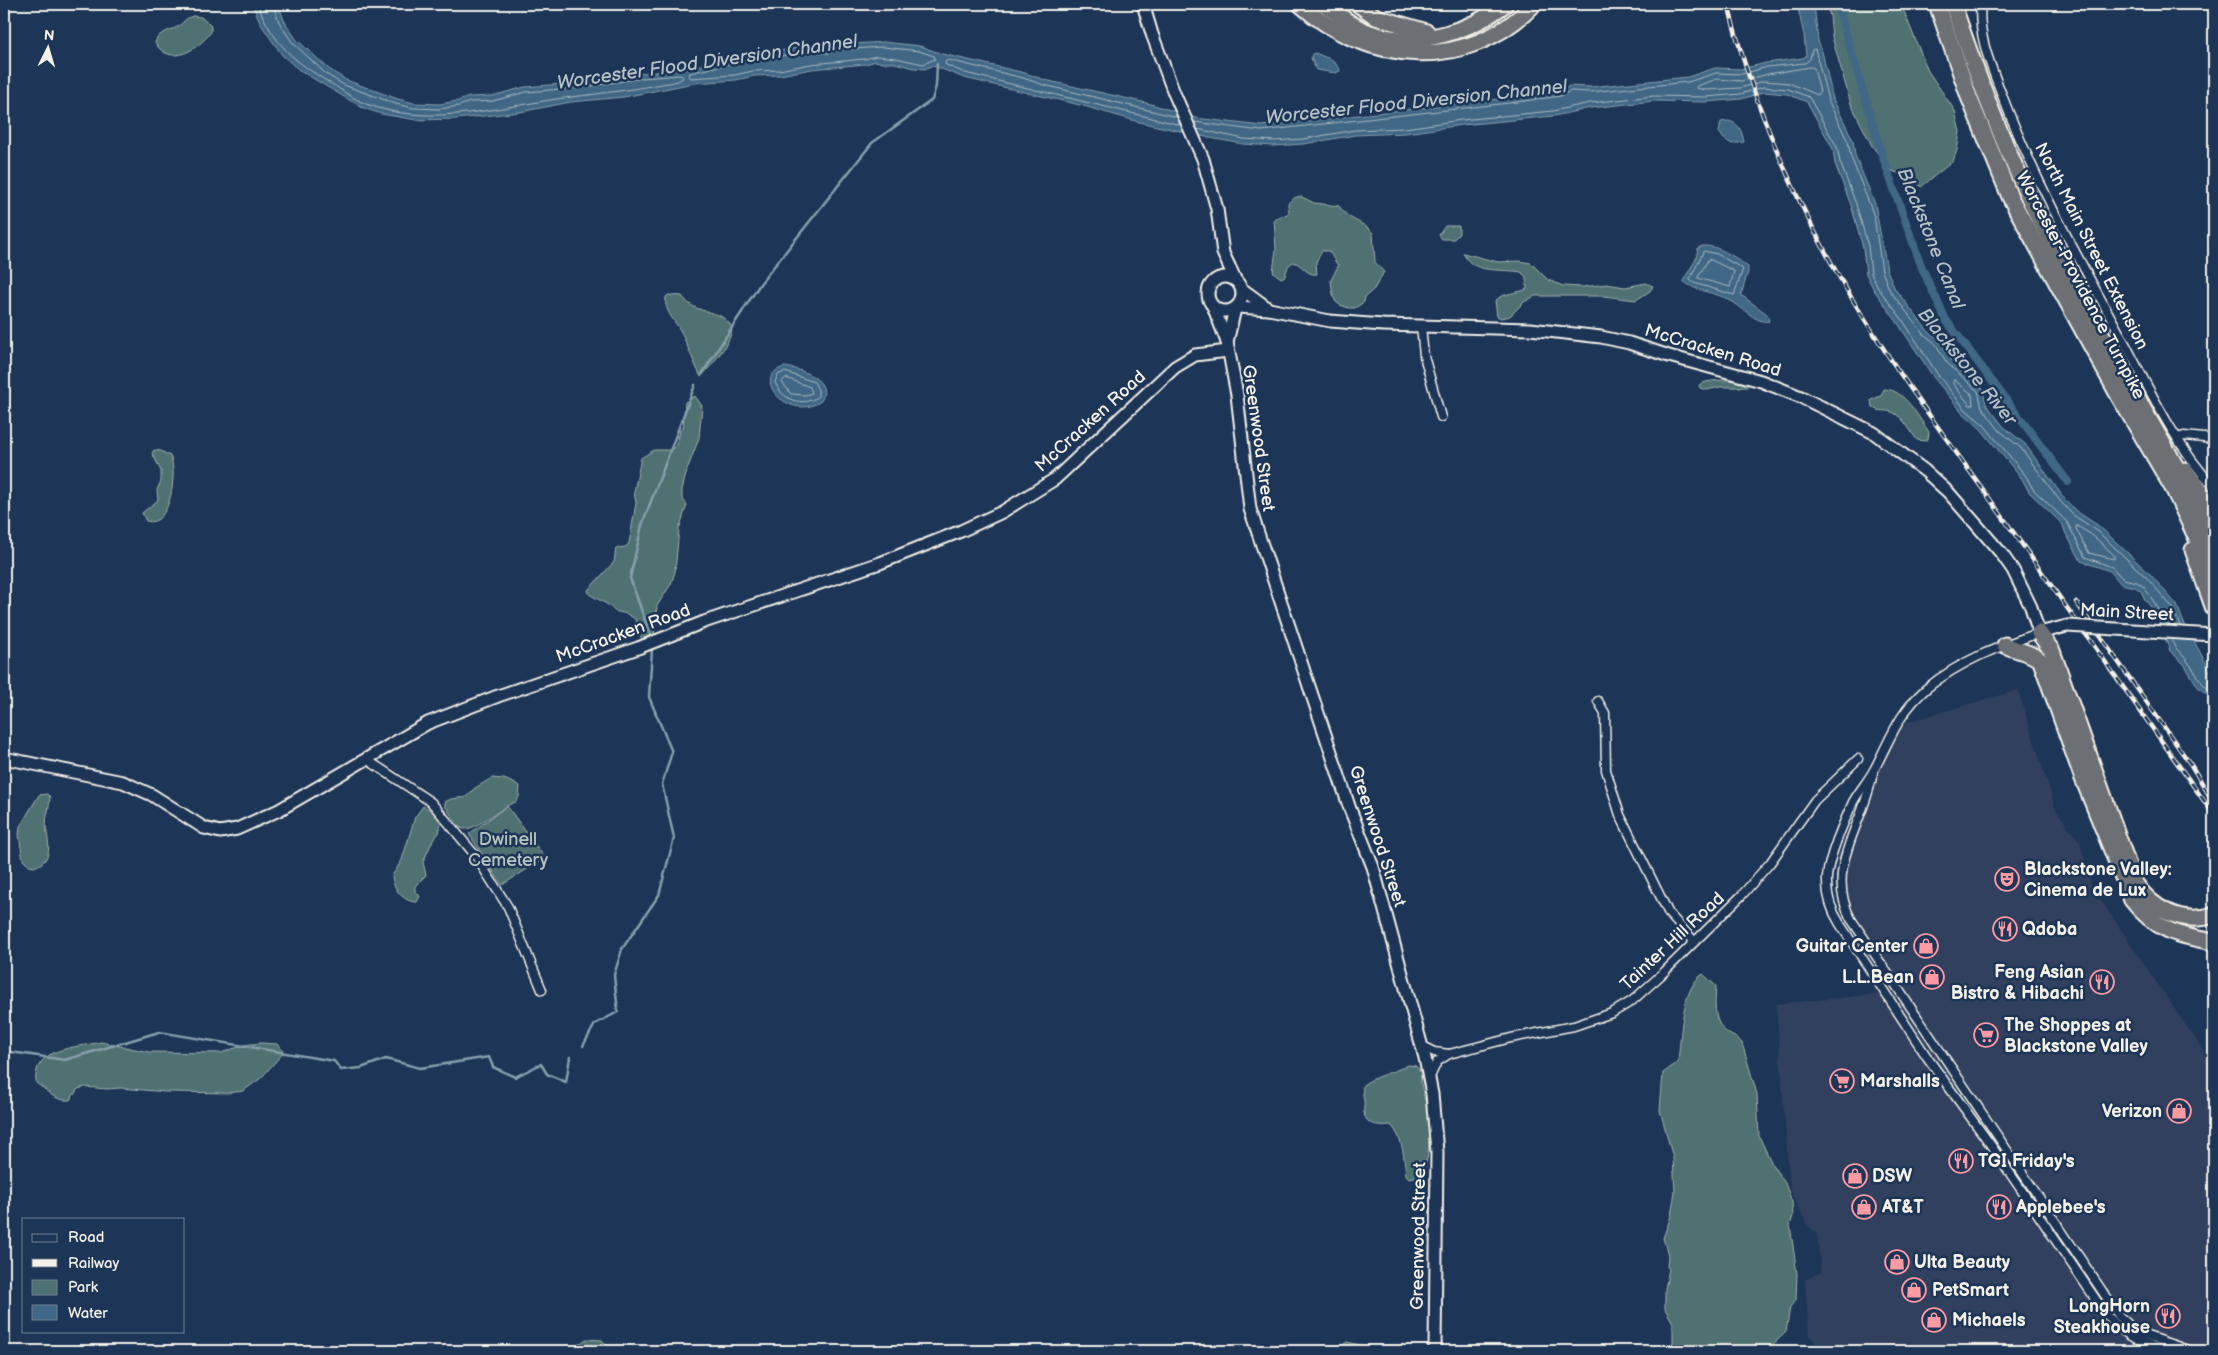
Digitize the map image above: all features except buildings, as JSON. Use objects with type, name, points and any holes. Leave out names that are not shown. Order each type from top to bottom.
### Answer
[{"type":"highway","points":[[1300,4],[1326,26],[1369,46],[1397,52],[1450,50],[1467,46],[1508,26],[1534,4]]},
{"type":"highway","points":[[1313,4],[1343,33]]},
{"type":"highway","points":[[1324,4],[1348,22],[1376,35],[1399,38],[1423,37],[1469,27],[1505,4]]},
{"type":"highway","points":[[1358,4],[1376,17],[1420,31],[1456,30]]},
{"type":"highway","name":"Worcester-Providence Turnpike","points":[[1937,4],[1969,97],[2010,197],[2120,398],[2174,490],[2214,575]]},
{"type":"highway","name":"Worcester-Providence Turnpike","points":[[1954,4],[2002,136],[2026,192],[2085,304],[2150,418],[2214,543]]},
{"type":"highway","points":[[2120,398],[2185,530],[2214,609]]},
{"type":"highway","points":[[2150,418],[2214,509]]},
{"type":"highway","points":[[2039,633],[2041,661],[2082,776],[2132,900],[2141,911],[2171,932],[2188,938],[2214,942]]},
{"type":"highway","points":[[2039,633],[2052,651],[2134,882],[2150,902],[2170,914],[2198,918],[2214,915]]},
{"type":"highway","points":[[2005,645],[2032,654],[2041,661]]},
{"type":"street","points":[[1143,4],[1152,34],[1195,138],[1216,206],[1223,253],[1239,284],[1242,299],[1236,308],[1224,311],[1213,306],[1208,298],[1208,292],[1216,279],[1223,253]]},
{"type":"street","name":"North Main Street Extension","points":[[1981,4],[1980,25],[1984,42],[2010,115],[2030,161],[2071,244],[2177,438],[2214,487]]},
{"type":"street","points":[[1216,279],[1226,276],[1239,284]]},
{"type":"street","name":"McCracken Road","points":[[1239,284],[1269,309]]},
{"type":"street","name":"Greenwood Street","points":[[1213,306],[1228,346],[1237,395],[1250,509],[1350,809],[1373,867],[1422,1046],[1429,1079],[1437,1152],[1435,1351]]},
{"type":"street","name":"McCracken Road","points":[[1236,308],[1269,309],[1330,321],[1530,330],[1601,337],[1629,343],[1777,387],[1855,422],[1894,447],[1949,493],[2001,553],[2018,578],[2031,607],[2039,633]]},
{"type":"street","name":"Greenwood Street","points":[[1228,346],[1236,308]]},
{"type":"street","points":[[1421,326],[1424,356],[1441,417]]},
{"type":"street","name":"McCracken Road","points":[[4,758],[123,782],[152,795],[197,826],[220,832],[243,827],[279,810],[418,727],[498,696],[638,648],[796,590],[880,563],[980,522],[1015,505],[1055,480],[1175,367],[1196,355],[1228,346]]},
{"type":"street","points":[[2177,438],[2184,436],[2214,439]]},
{"type":"street","name":"Main Street","points":[[2039,633],[2067,626],[2214,635]]},
{"type":"street","points":[[2039,633],[2005,645],[1962,664],[1925,690],[1894,726],[1874,770],[1853,802],[1829,868],[1828,891],[1834,914],[1927,1057],[1990,1144],[2102,1310],[2118,1328],[2134,1339],[2165,1351]]},
{"type":"street","points":[[1598,701],[1605,713],[1606,770],[1620,815],[1669,914],[1694,941]]},
{"type":"street","points":[[366,759],[431,802],[475,855],[508,907],[542,990]]},
{"type":"street","name":"Tainter Hill Road","points":[[1422,1046],[1434,1052],[1449,1054],[1512,1038],[1574,1026],[1612,1013],[1625,1005],[1646,989],[1742,895],[1775,858],[1815,800],[1858,759]]},
{"type":"street","points":[[1874,770],[1866,803],[1841,870],[1842,899],[1851,919],[2010,1158],[2119,1316],[2138,1333],[2191,1351]]},
{"type":"street","points":[[1429,1079],[1437,1062],[1449,1054]]},
{"type":"shaded area","name":"The Shoppes at Blackstone Valley","points":[[2018,690],[2056,810],[2080,842],[2095,898],[2100,899],[2214,1067],[2214,1351],[1821,1351],[1809,1334],[1805,1280],[1821,1272],[1817,1234],[1806,1223],[1790,1190],[1776,1004],[1900,992],[1851,919],[1840,878],[1894,726]]},
{"type":"green space","points":[[1826,4],[1901,4],[1928,71],[1955,111],[1960,132],[1953,161],[1921,187],[1915,180],[1892,171],[1872,146],[1851,104],[1832,37],[1830,16]]},
{"type":"green space","points":[[193,16],[201,17],[211,26],[211,32],[206,38],[192,50],[184,53],[176,55],[161,50],[155,43],[159,36]]},
{"type":"green space","points":[[1296,197],[1302,197],[1314,203],[1339,206],[1347,215],[1373,233],[1375,262],[1384,272],[1374,289],[1365,297],[1364,302],[1355,308],[1340,305],[1335,301],[1331,280],[1338,266],[1329,251],[1322,251],[1316,262],[1317,274],[1307,272],[1293,262],[1288,266],[1285,276],[1281,278],[1273,272],[1276,249],[1274,220],[1289,213],[1288,203]]},
{"type":"green space","points":[[1445,226],[1459,226],[1459,234],[1454,239],[1442,239],[1439,235]]},
{"type":"green space","points":[[1463,253],[1498,262],[1519,261],[1531,263],[1548,280],[1563,286],[1583,287],[1607,284],[1625,287],[1646,283],[1653,286],[1650,291],[1636,300],[1603,296],[1535,296],[1524,302],[1510,316],[1501,318],[1497,316],[1495,301],[1502,296],[1527,289],[1526,277],[1521,272],[1480,268],[1467,260]]},
{"type":"green space","points":[[668,295],[682,296],[695,307],[721,316],[732,327],[725,346],[701,377],[681,331],[667,308],[666,297]]},
{"type":"green space","points":[[1738,379],[1747,382],[1747,387],[1720,387],[1707,390],[1700,388],[1699,385],[1712,381]]},
{"type":"green space","points":[[1884,389],[1892,390],[1905,399],[1929,432],[1928,439],[1925,441],[1917,440],[1904,421],[1897,415],[1872,407],[1871,400],[1881,396]]},
{"type":"green space","points":[[695,396],[702,406],[699,438],[682,490],[682,498],[687,505],[679,529],[675,572],[671,584],[657,606],[654,637],[646,644],[638,633],[635,619],[627,614],[614,611],[610,606],[589,594],[588,590],[614,562],[616,548],[626,547],[629,543],[636,503],[634,492],[641,458],[654,450],[670,450],[677,445],[680,430],[683,428],[685,402]]},
{"type":"green space","points":[[154,450],[161,451],[170,456],[173,485],[167,508],[161,516],[155,521],[146,521],[142,513],[158,500],[157,490],[161,481],[161,471],[152,453]]},
{"type":"green space","points":[[492,778],[504,779],[520,786],[519,797],[516,802],[503,808],[480,824],[466,829],[459,827],[445,806],[445,802],[451,799],[466,797],[475,788]]},
{"type":"green space","points":[[47,794],[50,797],[46,825],[49,849],[45,860],[34,867],[29,866],[23,860],[19,835],[20,826],[39,795]]},
{"type":"green space","points":[[423,806],[436,813],[442,819],[439,833],[433,840],[423,862],[426,875],[415,886],[415,891],[420,896],[417,902],[407,900],[400,894],[394,886],[392,876],[402,860],[415,817]]},
{"type":"green space","name":"Dwinell Cemetery","points":[[507,806],[545,858],[502,885],[469,834]]},
{"type":"green space","points":[[1703,974],[1716,986],[1717,1019],[1724,1030],[1742,1043],[1757,1094],[1759,1136],[1773,1166],[1785,1183],[1792,1202],[1793,1216],[1790,1225],[1797,1274],[1796,1300],[1790,1307],[1786,1332],[1766,1351],[1676,1351],[1673,1345],[1673,1323],[1665,1309],[1665,1289],[1669,1269],[1667,1267],[1668,1255],[1663,1238],[1671,1216],[1675,1191],[1673,1158],[1660,1110],[1663,1073],[1678,1062],[1681,1027],[1686,1001],[1690,990]]},
{"type":"green space","points":[[101,1042],[149,1052],[221,1053],[244,1045],[261,1043],[277,1044],[284,1052],[261,1078],[243,1091],[228,1093],[166,1092],[85,1087],[78,1089],[70,1100],[65,1100],[52,1095],[36,1083],[37,1071],[41,1062],[48,1056],[68,1048]]},
{"type":"green space","points":[[1408,1065],[1416,1066],[1421,1073],[1429,1136],[1427,1161],[1421,1176],[1409,1178],[1406,1175],[1402,1148],[1395,1130],[1391,1125],[1371,1123],[1365,1117],[1363,1089],[1363,1085],[1379,1076]]},
{"type":"green space","points":[[586,1339],[602,1340],[613,1351],[523,1351],[522,1348],[564,1349],[579,1344]]},
{"type":"green space","points":[[1347,1342],[1369,1347],[1373,1351],[1338,1351],[1338,1348]]},
{"type":"water","points":[[252,4],[278,4],[284,20],[296,39],[329,69],[346,80],[414,103],[439,104],[469,97],[492,96],[525,87],[585,82],[641,73],[681,70],[758,52],[780,51],[806,46],[828,48],[837,45],[884,42],[920,46],[942,54],[1025,73],[1045,80],[1151,104],[1196,118],[1261,126],[1508,98],[1560,91],[1569,86],[1590,87],[1688,77],[1715,68],[1741,69],[1766,63],[1803,58],[1806,56],[1804,35],[1797,4],[1814,4],[1818,41],[1833,99],[1853,140],[1855,155],[1875,204],[1887,270],[1895,289],[1928,331],[1939,340],[1951,360],[1983,389],[1986,404],[2004,427],[2025,444],[2064,498],[2076,511],[2099,526],[2150,574],[2177,605],[2183,621],[2214,678],[2214,700],[2198,687],[2184,664],[2170,651],[2156,613],[2145,600],[2141,591],[2135,587],[2121,584],[2110,571],[2081,561],[2063,525],[2029,492],[2022,479],[1980,428],[1962,412],[1934,378],[1874,290],[1866,274],[1863,248],[1851,205],[1835,164],[1833,149],[1807,102],[1787,94],[1763,92],[1742,99],[1706,102],[1654,101],[1591,108],[1554,116],[1462,125],[1406,133],[1355,135],[1304,144],[1274,146],[1243,144],[1139,122],[1080,105],[964,78],[937,67],[914,68],[876,61],[866,64],[812,69],[780,75],[694,83],[624,97],[571,102],[520,112],[456,119],[417,120],[381,114],[361,107],[299,70],[282,55],[262,26]]},
{"type":"water","points":[[1315,53],[1330,59],[1339,67],[1340,71],[1336,73],[1316,70],[1311,58],[1312,54]]},
{"type":"water","points":[[1729,121],[1736,124],[1740,129],[1744,142],[1732,144],[1724,139],[1719,132],[1721,122]]},
{"type":"water","points":[[1702,246],[1715,247],[1748,267],[1741,295],[1767,314],[1769,321],[1760,320],[1735,303],[1719,295],[1694,288],[1683,281],[1696,259],[1698,248]]},
{"type":"water","points":[[784,367],[806,373],[819,381],[823,387],[824,394],[821,401],[809,406],[797,407],[787,403],[778,396],[772,388],[770,380],[774,373]]},
{"type":"waterway","name":"Blackstone Canal","points":[[1837,4],[1883,158],[1922,268],[1946,320],[2068,482]]},
{"type":"waterway","points":[[702,374],[760,284],[872,143],[932,100],[936,86],[937,64]]},
{"type":"waterway","points":[[651,637],[630,578],[642,525],[695,385]]},
{"type":"waterway","points":[[583,1046],[595,1024],[618,1012],[614,975],[622,949],[659,895],[674,838],[662,784],[672,752],[649,697],[652,649]]},
{"type":"waterway","points":[[4,1051],[65,1060],[159,1032],[334,1061],[341,1070],[361,1068],[386,1059],[420,1068],[489,1057],[493,1067],[515,1077],[541,1064],[547,1074],[566,1082],[570,1057]]},
{"type":"railway","points":[[1728,4],[1748,74],[1788,176],[1803,209],[1854,302],[1909,386],[2214,815]]},
{"type":"railway","points":[[2076,602],[2191,765],[2214,803]]},
{"type":"place","name":"Blackstone Valley: Cinema de Lux","points":[[2007,879]]},
{"type":"place","name":"Qdoba","points":[[2005,929]]},
{"type":"place","name":"Guitar Center","points":[[1926,946]]},
{"type":"place","name":"L.L.Bean","points":[[1932,977]]},
{"type":"place","name":"Feng Asian Bistro & Hibachi","points":[[2102,982]]},
{"type":"place","name":"The Shoppes at Blackstone Valley","points":[[1986,1035]]},
{"type":"place","name":"Marshalls","points":[[1842,1081]]},
{"type":"place","name":"Verizon","points":[[2179,1111]]},
{"type":"place","name":"TGI Friday's","points":[[1961,1161]]},
{"type":"place","name":"DSW","points":[[1855,1176]]},
{"type":"place","name":"AT&T","points":[[1864,1207]]},
{"type":"place","name":"Applebee's","points":[[1999,1207]]},
{"type":"place","name":"Ulta Beauty","points":[[1897,1262]]},
{"type":"place","name":"PetSmart","points":[[1914,1290]]},
{"type":"place","name":"LongHorn Steakhouse","points":[[2168,1316]]},
{"type":"place","name":"Michaels","points":[[1934,1320]]},
{"type":"water label","name":"Worcester Flood Diversion Channel","points":[[707,61]]},
{"type":"water label","name":"Worcester Flood Diversion Channel","points":[[1416,101]]},
{"type":"water label","name":"Blackstone River","points":[[1968,366]]}]
